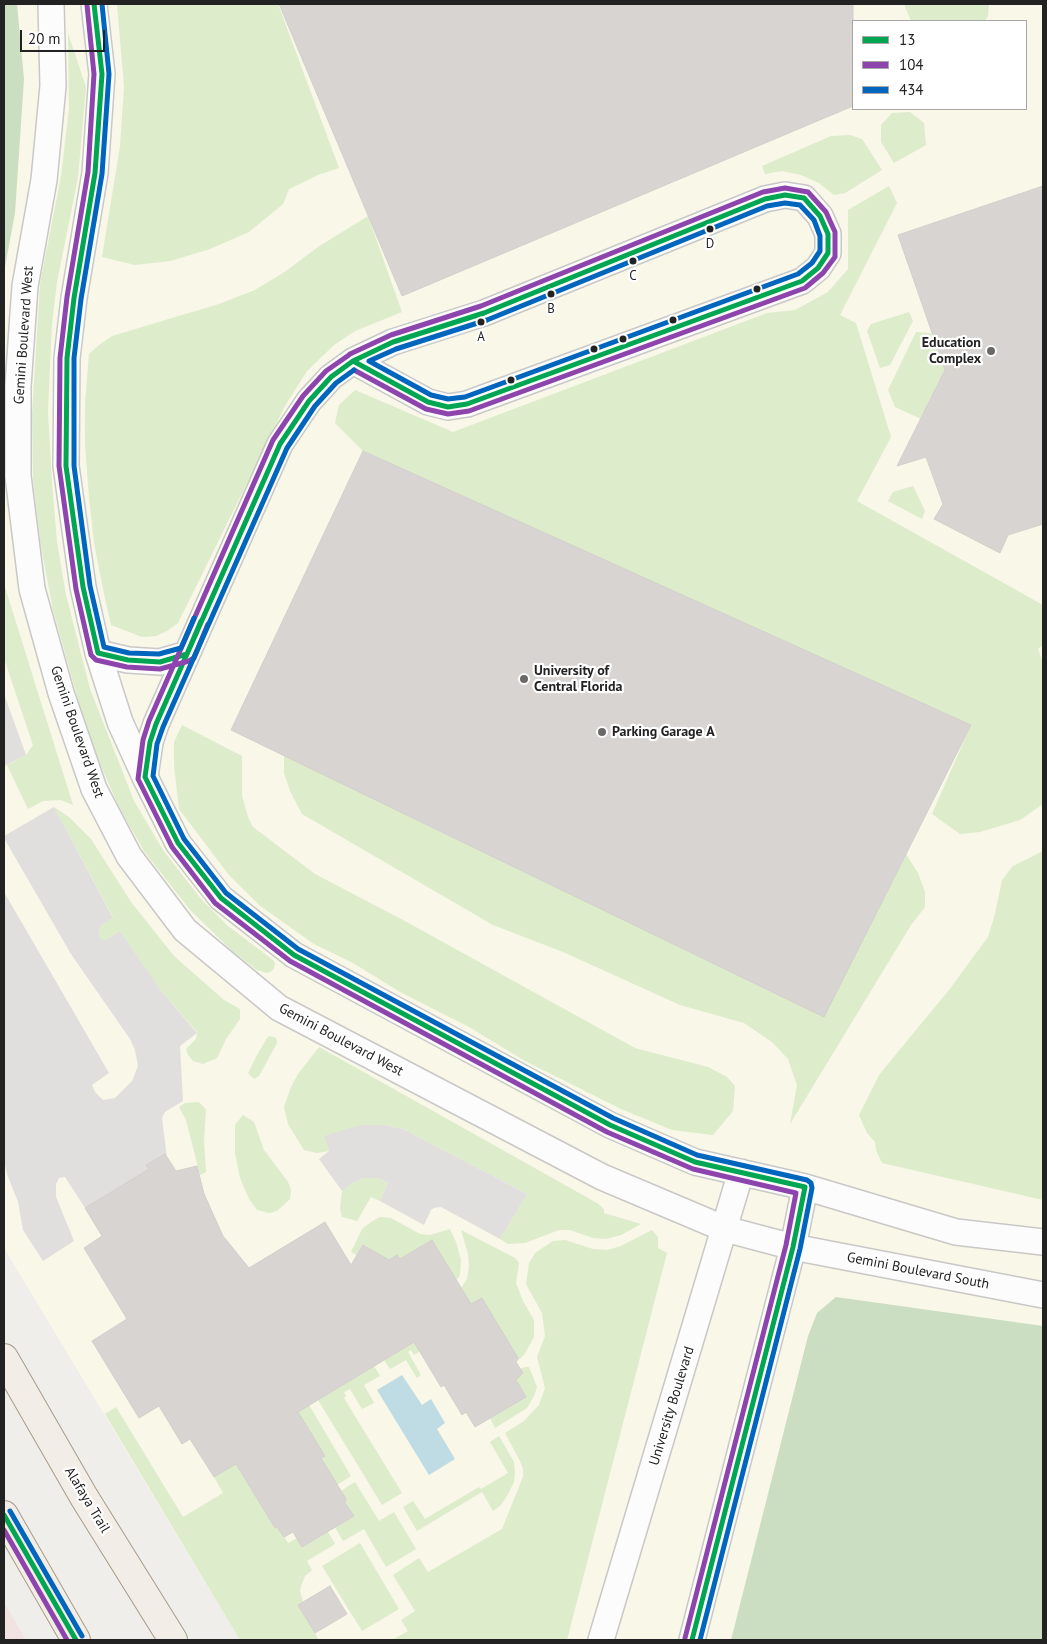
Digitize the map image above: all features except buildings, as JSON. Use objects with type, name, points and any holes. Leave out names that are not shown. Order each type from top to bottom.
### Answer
[{"type":"main road","name":"Alafaya Trail","points":[[4,1358],[84,1497],[173,1640]]},
{"type":"main road","points":[[4,1515],[76,1640]]},
{"type":"street","name":"Gemini Boulevard West","points":[[51,4],[53,86],[44,180],[24,286],[18,386],[18,476],[32,589],[61,694],[94,790],[130,856],[185,930],[279,1008],[602,1177],[725,1229],[793,1247]]},
{"type":"street","points":[[94,4],[102,74],[95,173],[74,298],[68,358],[66,466],[83,587],[98,653],[120,722],[178,844],[220,898],[294,955],[610,1125],[695,1162],[805,1187],[956,1232],[1043,1242]]},
{"type":"street","points":[[145,778],[150,742],[156,724],[280,444],[309,401],[331,377],[352,360],[393,342],[484,313],[765,199],[785,195],[804,198],[820,216],[828,234],[828,253],[818,268],[802,280],[467,404],[448,407],[428,402],[352,360]]},
{"type":"street","points":[[98,653],[128,660],[160,662],[187,654]]},
{"type":"street","name":"University Boulevard","points":[[601,1640],[741,1172]]},
{"type":"street","points":[[692,1640],[793,1247],[805,1187]]},
{"type":"street","name":"Gemini Boulevard South","points":[[793,1247],[1043,1295]]},
{"type":"shaded area","name":"University of Central Florida","points":[[4,4],[1043,4],[1043,1640],[240,1640],[4,1248]]},
{"type":"shaded area","points":[[4,694],[26,755],[4,766]]},
{"type":"shaded area","points":[[54,807],[113,918],[101,925],[98,934],[101,939],[106,940],[120,931],[162,992],[197,1033],[180,1046],[183,1101],[165,1112],[162,1118],[167,1158],[165,1154],[147,1164],[149,1169],[85,1208],[65,1177],[59,1178],[56,1184],[56,1197],[74,1241],[43,1261],[23,1230],[18,1202],[7,1174],[4,1160],[4,892],[109,1073],[92,1085],[95,1092],[103,1100],[115,1098],[132,1081],[138,1066],[135,1050],[130,1039],[71,954],[4,838],[4,836]]},
{"type":"shaded area","points":[[361,1125],[384,1125],[403,1129],[527,1194],[500,1239],[441,1207],[431,1210],[424,1225],[380,1201],[388,1183],[379,1178],[364,1178],[352,1183],[342,1191],[319,1159],[329,1151],[324,1136]]},
{"type":"shaded area","points":[[4,1602],[26,1640],[4,1640]]},
{"type":"green space","points":[[4,4],[17,4],[24,79],[15,213],[4,272]]},
{"type":"green space","points":[[117,4],[278,4],[339,168],[318,175],[289,189],[283,204],[249,232],[210,249],[170,261],[135,265],[102,257],[120,146],[124,87]]},
{"type":"green space","points":[[904,4],[989,4],[988,16],[986,20],[911,20]]},
{"type":"green space","points":[[68,33],[86,87],[78,178],[57,282],[52,324],[48,411],[57,542],[66,595],[90,689],[134,801],[163,850],[201,899],[228,926],[273,960],[275,963],[274,968],[267,973],[257,970],[232,951],[191,911],[144,851],[119,807],[98,759],[82,714],[53,610],[41,547],[33,480],[32,414],[40,284],[61,176],[69,109]]},
{"type":"green space","points":[[910,112],[924,123],[926,145],[894,163],[881,142],[881,125],[892,113]]},
{"type":"green space","points":[[850,135],[862,139],[882,170],[845,193],[834,195],[819,183],[801,175],[782,171],[765,174],[762,166],[831,136]]},
{"type":"green space","points":[[889,186],[897,203],[840,315],[856,323],[891,437],[857,501],[1043,605],[1043,645],[1038,649],[1043,663],[1043,804],[1020,820],[980,832],[960,834],[932,814],[971,725],[363,451],[335,423],[339,405],[355,390],[453,432],[767,313],[795,310],[828,292],[848,269],[848,210]]},
{"type":"green space","points":[[368,216],[402,312],[355,331],[334,345],[307,371],[285,406],[178,623],[156,636],[142,637],[111,625],[94,543],[89,497],[85,444],[85,403],[89,354],[112,336],[219,304],[255,290]]},
{"type":"green space","points":[[909,312],[913,321],[890,365],[880,368],[867,331],[871,324]]},
{"type":"green space","points":[[916,332],[931,333],[945,370],[921,419],[895,407],[888,390]]},
{"type":"green space","points":[[913,486],[925,511],[922,519],[888,501],[893,492]]},
{"type":"green space","points":[[4,572],[5,587],[73,805],[61,800],[43,801],[28,809],[7,765],[26,755],[33,745],[4,658]]},
{"type":"green space","points":[[182,725],[242,756],[242,796],[253,827],[315,874],[403,920],[635,1048],[708,1067],[727,1077],[735,1086],[733,1111],[713,1135],[672,1130],[621,1109],[525,1061],[469,1027],[400,992],[353,963],[314,944],[259,905],[229,875],[179,809],[174,766],[174,742]]},
{"type":"green space","points":[[284,755],[906,854],[918,873],[925,892],[925,907],[911,925],[790,1124],[797,1085],[788,1059],[772,1042],[744,1023],[680,1005],[563,952],[493,925],[302,814],[290,791],[284,773]]},
{"type":"green space","points":[[54,807],[69,817],[91,839],[131,902],[174,956],[224,1000],[240,1009],[240,1019],[226,1039],[217,1058],[203,1064],[193,1061],[186,1049],[196,1039],[197,1032],[162,992],[120,931],[106,940],[101,940],[97,934],[101,925],[113,917]]},
{"type":"green space","points":[[1043,851],[1043,1200],[882,1163],[876,1150],[875,1142],[867,1133],[859,1115],[879,1075],[949,990],[988,937],[1002,880],[1013,866]]},
{"type":"green space","points":[[270,1036],[276,1038],[277,1043],[259,1076],[254,1079],[248,1073],[267,1038]]},
{"type":"green space","points":[[319,1047],[597,1203],[604,1209],[604,1213],[641,1224],[621,1235],[606,1239],[593,1238],[570,1230],[559,1230],[525,1243],[508,1244],[500,1239],[527,1194],[403,1129],[384,1125],[325,1137],[329,1151],[317,1153],[304,1150],[288,1124],[284,1107],[298,1074]]},
{"type":"green space","points":[[198,1102],[206,1110],[204,1141],[206,1172],[200,1175],[186,1120],[179,1107],[185,1103]]},
{"type":"green space","points":[[243,1115],[254,1122],[264,1150],[288,1182],[291,1190],[290,1199],[277,1211],[269,1213],[257,1210],[249,1199],[240,1178],[235,1153],[235,1125]]},
{"type":"green space","points":[[364,1178],[379,1178],[388,1183],[380,1201],[371,1197],[357,1221],[342,1217],[340,1208],[342,1191],[352,1183]]},
{"type":"green space","points":[[380,1217],[391,1218],[420,1234],[430,1235],[450,1229],[461,1260],[460,1275],[454,1284],[453,1275],[432,1240],[400,1259],[389,1260],[364,1245],[357,1255],[351,1252],[362,1229]]},
{"type":"green space","points":[[461,1230],[515,1258],[519,1263],[516,1283],[523,1301],[534,1320],[534,1337],[524,1355],[516,1362],[518,1358],[482,1298],[461,1310],[459,1291],[467,1279],[469,1266],[468,1254]]},
{"type":"green space","points":[[652,1230],[658,1237],[658,1248],[667,1253],[567,1640],[392,1640],[408,1631],[401,1620],[415,1611],[393,1575],[419,1558],[428,1572],[502,1529],[523,1477],[520,1461],[505,1433],[524,1421],[539,1405],[545,1388],[537,1357],[545,1336],[542,1313],[526,1284],[529,1263],[535,1253],[553,1241],[565,1240],[593,1249],[607,1250],[621,1246]]},
{"type":"green space","points":[[836,1297],[1043,1326],[1043,1640],[731,1640],[808,1336],[817,1313]]},
{"type":"green space","points":[[418,1339],[420,1351],[414,1355],[411,1350],[408,1352],[421,1375],[417,1378],[406,1360],[390,1369],[384,1360]]},
{"type":"green space","points":[[374,1366],[380,1376],[364,1385],[374,1403],[362,1409],[350,1389],[344,1392],[346,1396],[344,1398],[402,1493],[382,1505],[318,1400]]},
{"type":"green space","points":[[529,1367],[537,1387],[534,1396],[527,1408],[495,1428],[490,1418],[525,1397],[516,1380],[522,1373],[520,1369]]},
{"type":"green space","points":[[309,1405],[351,1476],[337,1485],[293,1415]]},
{"type":"green space","points":[[116,1407],[183,1517],[223,1493],[214,1477],[236,1464],[275,1528],[278,1527],[288,1543],[297,1538],[302,1547],[328,1532],[335,1544],[307,1561],[312,1570],[305,1576],[301,1586],[300,1591],[303,1602],[298,1605],[319,1640],[240,1640],[105,1414]]},
{"type":"green space","points":[[499,1436],[514,1462],[515,1472],[514,1482],[500,1506],[493,1511],[482,1492],[417,1531],[403,1507],[413,1501],[425,1519],[479,1487],[481,1489],[508,1473],[490,1442]]},
{"type":"green space","points":[[355,1482],[379,1521],[394,1512],[416,1549],[386,1567],[364,1529],[343,1541],[335,1527],[354,1516],[345,1503],[346,1499],[341,1491]]},
{"type":"green space","points":[[360,1543],[399,1609],[362,1631],[322,1566]]},
{"type":"water","points":[[402,1375],[422,1405],[431,1399],[445,1423],[437,1429],[455,1459],[429,1475],[377,1390]]},
{"type":"transit line","name":"13","points":[[94,4],[102,74],[95,173],[74,298],[67,358],[66,466],[83,587],[98,653],[128,660],[160,662],[187,654],[201,621]]},
{"type":"transit line","name":"434","points":[[102,4],[109,74],[102,174],[81,299],[74,358],[74,466],[90,586],[104,647],[129,653],[159,654],[181,648],[194,618]]},
{"type":"transit line","name":"104","points":[[87,5],[94,74],[88,172],[67,297],[60,358],[59,466],[76,589],[91,655],[96,660],[127,667],[160,669],[189,661],[194,658],[208,624]]},
{"type":"transit line","name":"104","points":[[350,354],[391,335],[481,306],[763,192],[785,188],[808,192],[826,212],[835,232],[835,257],[823,273],[805,288],[469,411],[448,414],[426,409],[354,370]]},
{"type":"transit line","name":"13","points":[[785,195],[804,198],[820,216],[828,234],[828,253],[818,268],[802,281],[467,404],[448,407],[428,402],[353,361],[393,342],[484,313],[765,199],[785,195]]},
{"type":"transit line","name":"434","points":[[785,203],[800,205],[814,220],[820,236],[820,251],[812,263],[798,274],[465,397],[448,399],[431,395],[369,361],[396,349],[487,320],[767,206],[785,203]]},
{"type":"transit line","name":"104","points":[[349,355],[326,371],[303,396],[273,440],[149,721],[143,740],[138,779],[172,847],[215,903],[290,961],[607,1132],[693,1169],[796,1193],[786,1245],[685,1638]]},
{"type":"transit line","name":"13","points":[[353,361],[331,377],[309,401],[280,444],[156,724],[150,742],[145,777],[178,843],[221,898],[294,955],[610,1125],[695,1162],[805,1187],[793,1247],[692,1640]]},
{"type":"transit line","name":"434","points":[[354,370],[336,383],[315,406],[287,448],[163,727],[157,744],[153,776],[184,839],[226,893],[298,949],[613,1118],[697,1155],[807,1180],[811,1183],[812,1188],[800,1249],[700,1640]]},
{"type":"transit line","name":"434","points":[[10,1511],[82,1636]]},
{"type":"transit line","name":"13","points":[[4,1515],[76,1640]]},
{"type":"transit line","name":"104","points":[[4,1530],[67,1640]]},
{"type":"place","name":"D","points":[[710,229]]},
{"type":"place","name":"C","points":[[633,261]]},
{"type":"place","name":"B","points":[[551,294]]},
{"type":"place","name":"A","points":[[481,322]]},
{"type":"place","name":"Education Complex","points":[[991,351]]},
{"type":"place","name":"University of Central Florida","points":[[524,679]]},
{"type":"place","name":"Parking Garage A","points":[[602,732]]}]
